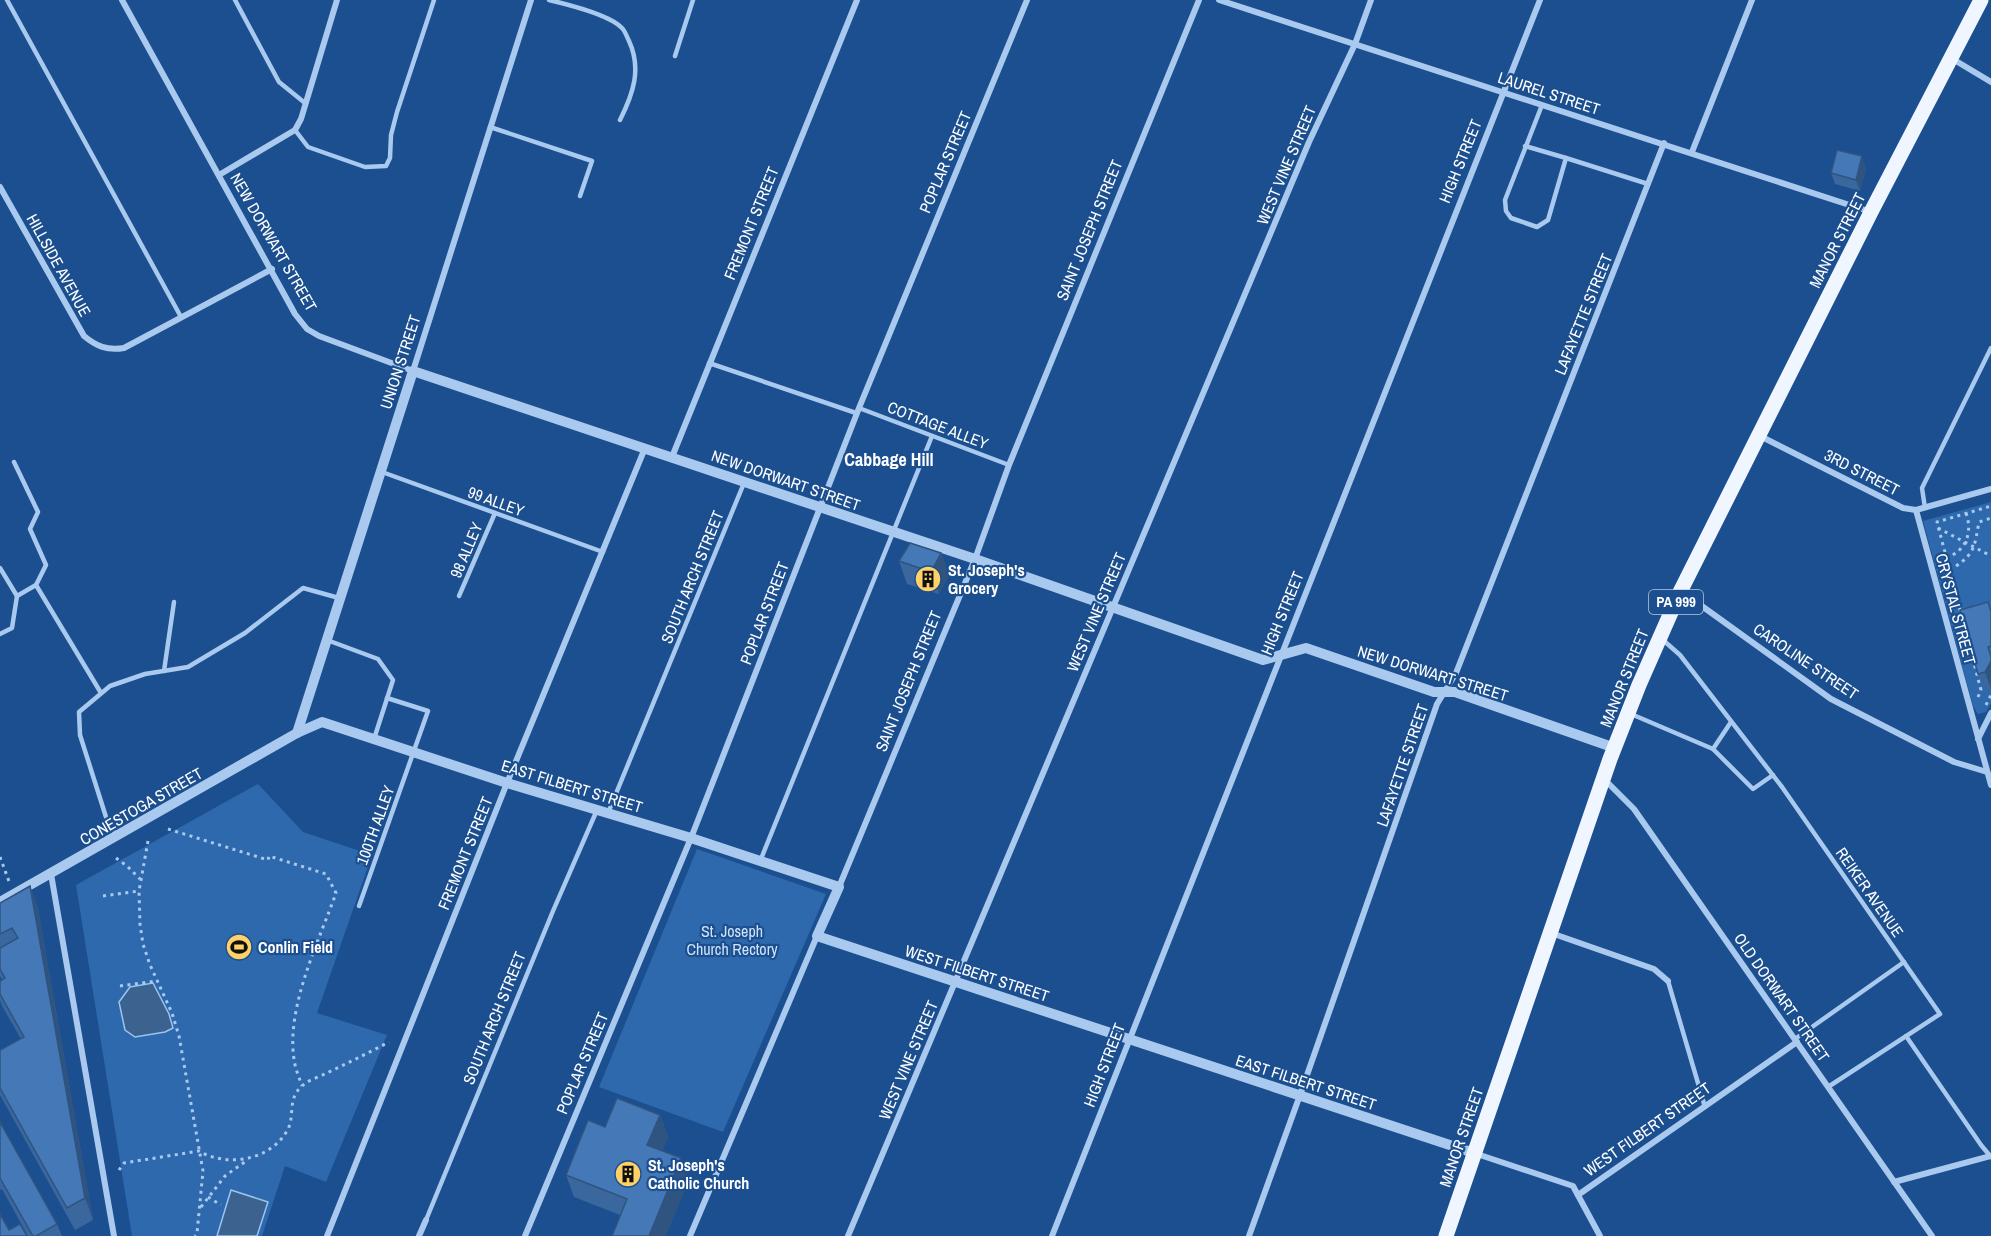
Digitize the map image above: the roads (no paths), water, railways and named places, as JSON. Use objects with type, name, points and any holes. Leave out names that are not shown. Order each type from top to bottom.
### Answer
[{"type":"main road","name":"MANOR STREET","points":[[1446,1236],[1615,748],[1660,638],[1680,592],[1871,212],[1981,0]]},
{"type":"street","name":"NEW DORWART STREET","points":[[122,0],[295,314],[307,329],[319,336],[413,371],[975,559],[1263,660],[1306,648],[1434,692],[1455,692],[1615,748]]},
{"type":"street","points":[[219,175],[295,130],[301,119],[337,0]]},
{"type":"street","name":"UNION STREET","points":[[297,734],[325,639],[381,472],[531,0]]},
{"type":"street","name":"FREMONT STREET","points":[[672,457],[857,0]]},
{"type":"street","name":"POPLAR STREET","points":[[525,1236],[691,838],[858,411],[1027,0]]},
{"type":"street","name":"SAINT JOSEPH STREET","points":[[690,1236],[839,887],[975,559],[1009,465],[1200,0]]},
{"type":"street","name":"LAUREL STREET","points":[[1219,0],[1871,212]]},
{"type":"street","name":"WEST VINE STREET","points":[[848,1236],[1309,142],[1355,44],[1371,0]]},
{"type":"street","name":"HIGH STREET","points":[[1052,1236],[1279,656],[1540,0]]},
{"type":"street","points":[[1692,152],[1752,0]]},
{"type":"street","points":[[1950,57],[1991,82]]},
{"type":"street","name":"LAFAYETTE STREET","points":[[1249,1236],[1437,704],[1456,673],[1664,143]]},
{"type":"street","name":"HILLSIDE AVENUE","points":[[0,187],[84,336],[93,344],[115,350],[124,348],[181,317]]},
{"type":"street","points":[[181,317],[272,269]]},
{"type":"street","name":"3RD STREET","points":[[1760,435],[1903,508],[1916,510],[1991,489]]},
{"type":"street","name":"FREMONT STREET","points":[[327,1236],[507,783],[645,448]]},
{"type":"street","name":"CRYSTAL STREET","points":[[1916,510],[1991,785]]},
{"type":"street","name":"CAROLINE STREET","points":[[1680,592],[1831,699],[1954,762],[1987,772]]},
{"type":"street","points":[[1978,739],[1991,713]]},
{"type":"street","name":"EAST FILBERT STREET","points":[[297,734],[322,722],[507,783],[691,838],[839,887]]},
{"type":"street","name":"CONESTOGA STREET","points":[[0,902],[297,734]]},
{"type":"street","name":"OLD DORWART STREET","points":[[1604,779],[1634,808],[1932,1236]]},
{"type":"street","points":[[51,874],[114,1236]]},
{"type":"street","points":[[1550,933],[1654,969],[1668,981]]},
{"type":"street","name":"WEST FILBERT STREET","points":[[817,936],[1128,1039]]},
{"type":"street","name":"EAST FILBERT STREET","points":[[1128,1039],[1473,1153]]},
{"type":"street","name":"WEST FILBERT STREET","points":[[1473,1153],[1573,1186],[1578,1195],[1705,1107],[1796,1040]]},
{"type":"street","points":[[1894,1182],[1991,1156]]},
{"type":"street","points":[[1578,1195],[1599,1236]]},
{"type":"street","name":"SOUTH ARCH STREET","points":[[419,1236],[426,1220]]},
{"type":"lane","points":[[7,0],[181,317]]},
{"type":"lane","points":[[235,0],[279,82],[305,103]]},
{"type":"lane","points":[[295,130],[308,147],[366,167],[386,166],[390,158],[391,135],[434,0]]},
{"type":"lane","points":[[549,0],[612,21],[623,29],[634,52],[637,74],[630,100],[620,120]]},
{"type":"lane","points":[[675,56],[693,0]]},
{"type":"lane","points":[[1542,105],[1505,200],[1506,211],[1511,218],[1537,227],[1548,220],[1566,158]]},
{"type":"lane","points":[[490,127],[592,161],[580,196]]},
{"type":"lane","points":[[1525,146],[1648,184]]},
{"type":"lane","points":[[1925,508],[1922,488],[1991,348]]},
{"type":"lane","name":"COTTAGE ALLEY","points":[[709,363],[932,436],[1009,465]]},
{"type":"lane","points":[[760,861],[932,436]]},
{"type":"lane","points":[[14,462],[38,512],[30,529],[46,565],[36,585],[17,596]]},
{"type":"lane","name":"99 ALLEY","points":[[381,472],[603,552]]},
{"type":"lane","name":"SOUTH ARCH STREET","points":[[608,813],[744,483]]},
{"type":"lane","name":"98 ALLEY","points":[[459,596],[495,513]]},
{"type":"lane","points":[[0,568],[17,596],[12,628],[0,634]]},
{"type":"lane","points":[[36,585],[101,693]]},
{"type":"lane","points":[[117,837],[106,817],[80,735],[79,712],[110,686],[145,674],[188,667],[245,633],[303,588],[339,598]]},
{"type":"lane","points":[[164,671],[174,602]]},
{"type":"lane","name":"REIKER AVENUE","points":[[1660,638],[1680,655],[1773,776],[1940,1014],[1906,1036]]},
{"type":"lane","points":[[325,639],[378,659],[393,680],[374,739]]},
{"type":"lane","name":"100TH ALLEY","points":[[358,906],[428,711],[387,698]]},
{"type":"lane","points":[[1629,713],[1713,748],[1753,789],[1773,776]]},
{"type":"lane","points":[[1713,748],[1731,722]]},
{"type":"lane","name":"SOUTH ARCH STREET","points":[[426,1220],[548,922],[597,810]]},
{"type":"lane","points":[[1796,1040],[1904,962]]},
{"type":"lane","points":[[1668,981],[1705,1107]]},
{"type":"lane","points":[[1828,1087],[1906,1036],[1981,1146],[1991,1156]]},
{"type":"place","name":"St. Joseph's Grocery","points":[[928,579]]},
{"type":"place","name":"Conlin Field","points":[[239,947]]},
{"type":"place","name":"St. Joseph's Catholic Church","points":[[628,1174]]},
{"type":"district","name":"Cabbage Hill","points":[[889,460]]},
{"type":"park label","name":"St. Joseph Church Rectory","points":[[732,940]]}]
